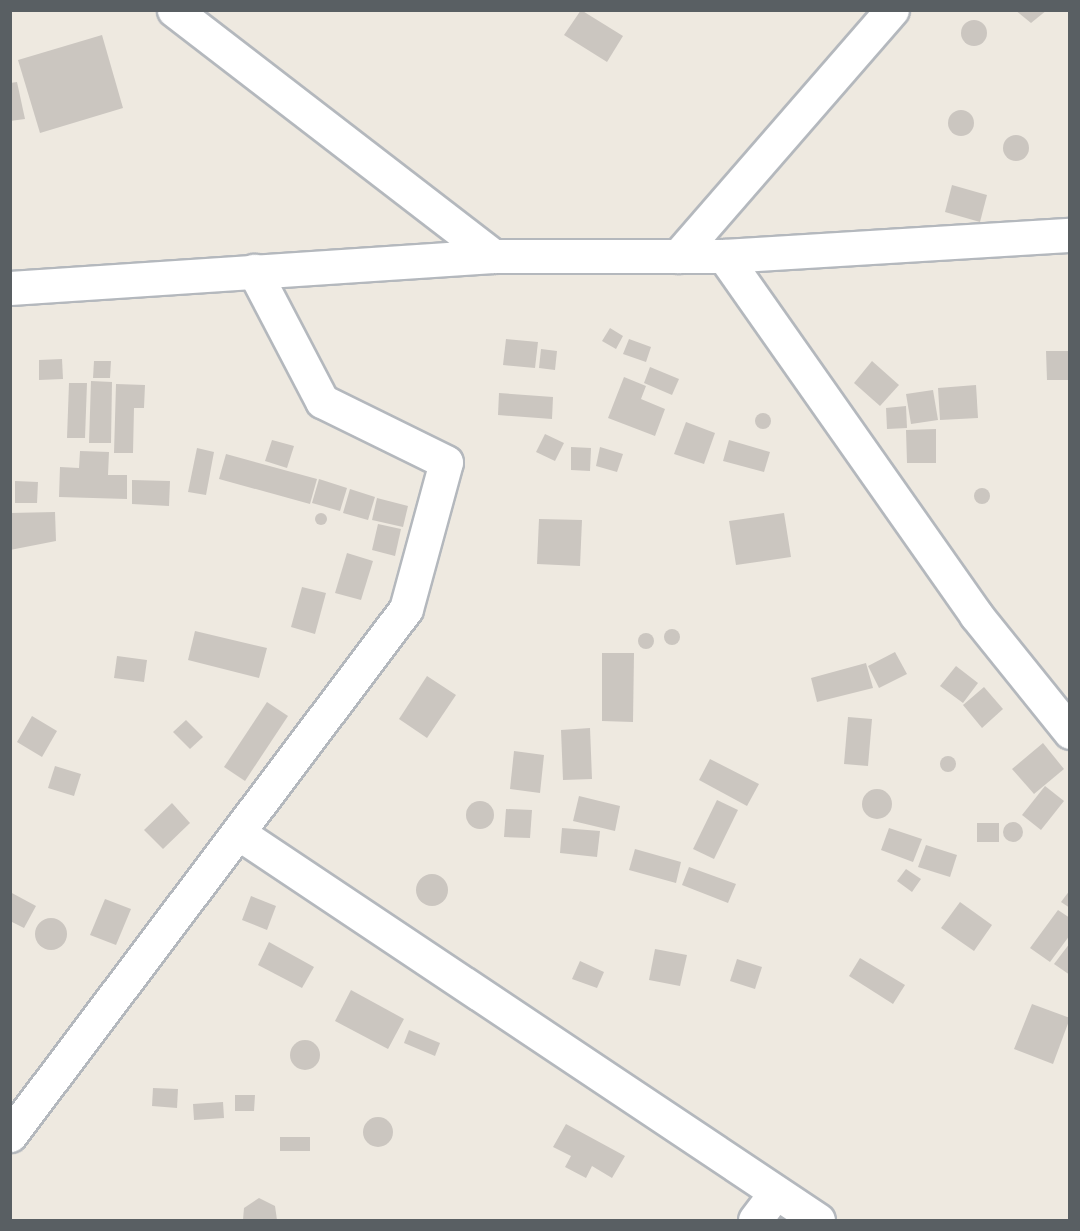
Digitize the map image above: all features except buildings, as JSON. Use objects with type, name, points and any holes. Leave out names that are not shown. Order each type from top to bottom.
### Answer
[{"type":"street","points":[[678,256],[892,10]]},
{"type":"street","points":[[192,16],[493,256]]},
{"type":"street","points":[[10,288],[493,256],[724,256],[1070,235]]},
{"type":"street","points":[[724,256],[976,615],[1070,732]]},
{"type":"street","points":[[10,1135],[240,834],[406,609],[446,462],[322,401],[254,271]]},
{"type":"street","points":[[240,834],[819,1221]]},
{"type":"street","points":[[755,1221],[775,1193]]}]
